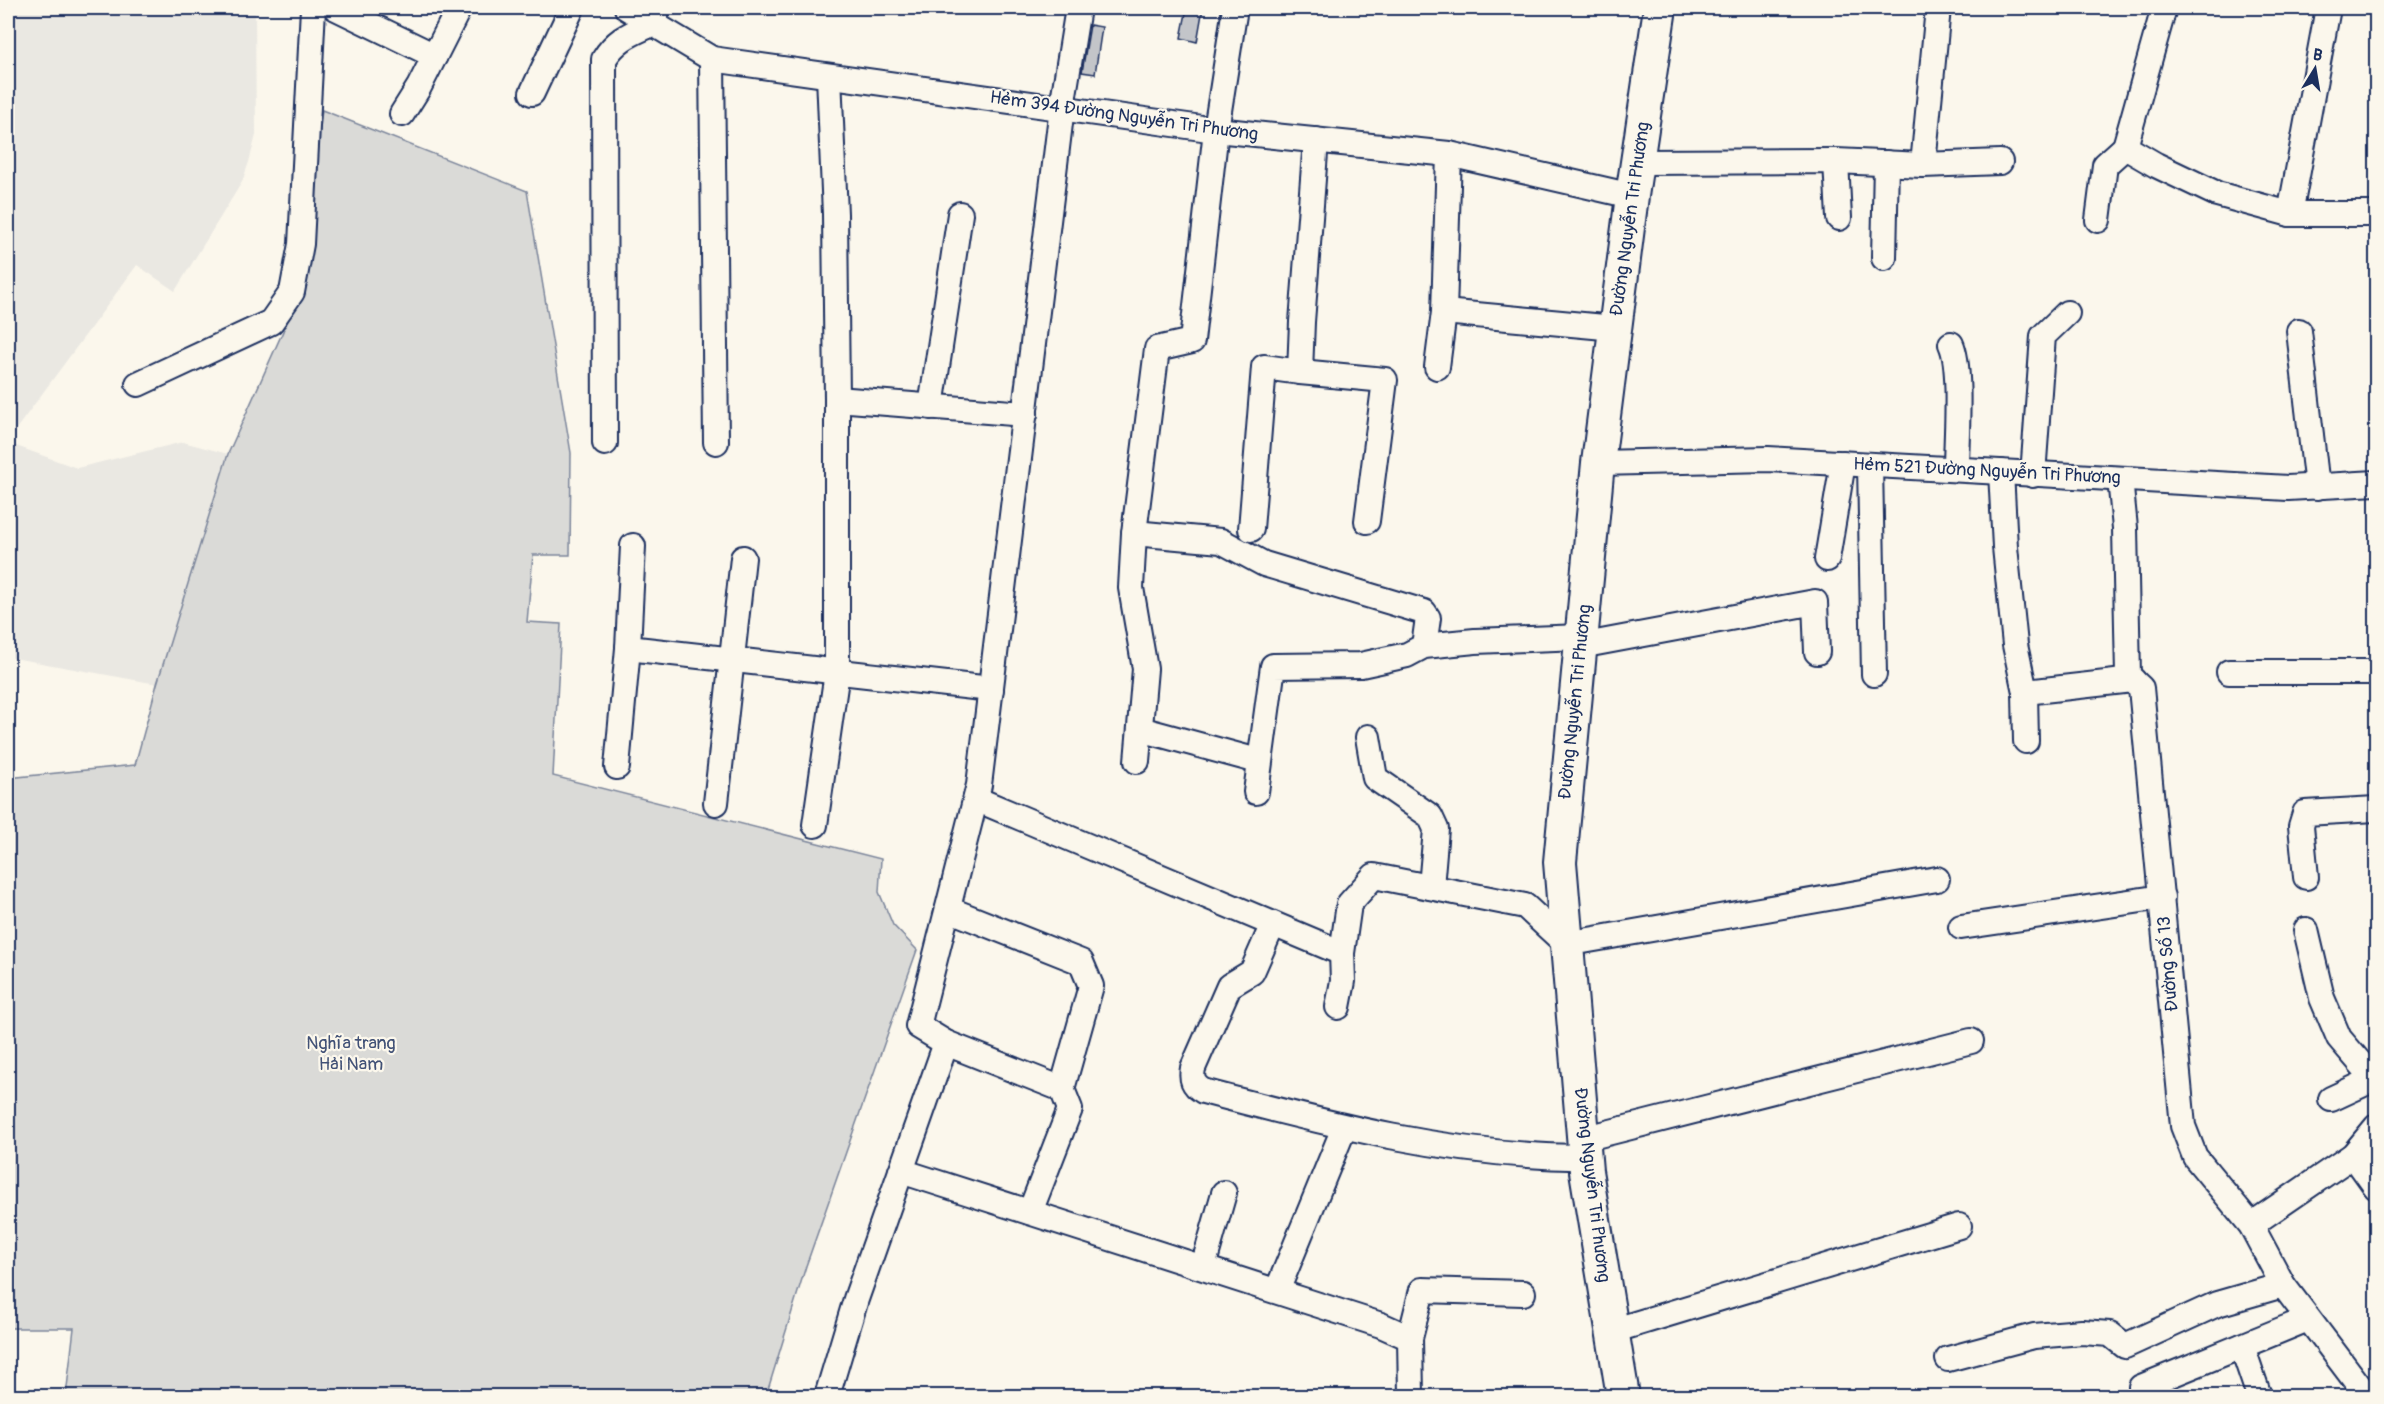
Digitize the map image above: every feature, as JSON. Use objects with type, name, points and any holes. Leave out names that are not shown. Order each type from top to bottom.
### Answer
[{"type":"main road","name":"Đường Nguyễn Tri Phương","points":[[1623,1396],[1584,1148],[1560,862],[1598,463],[1632,196],[1639,162],[1660,8]]},
{"type":"street","points":[[138,384],[271,322],[292,292],[301,244],[313,8]]},
{"type":"street","points":[[336,8],[435,56]]},
{"type":"street","points":[[402,114],[459,8]]},
{"type":"street","points":[[532,93],[572,8]]},
{"type":"street","name":"Hẻm 394 Đường Nguyễn Tri Phương","points":[[627,8],[655,16],[712,59],[1216,130],[1449,154],[1632,196]]},
{"type":"street","points":[[1062,1089],[946,1043],[918,1026],[976,799],[1062,107],[1078,8]]},
{"type":"street","points":[[1137,762],[1146,669],[1131,588],[1134,533],[1157,349],[1192,341],[1216,130],[1236,8]]},
{"type":"street","points":[[1923,165],[1938,8]]},
{"type":"street","points":[[2098,220],[2105,165],[2125,147],[2164,8]]},
{"type":"street","points":[[2290,214],[2328,8]]},
{"type":"street","points":[[605,443],[604,59],[612,45],[655,16]]},
{"type":"street","points":[[712,59],[716,442]]},
{"type":"street","points":[[815,825],[837,672],[835,214],[829,76]]},
{"type":"street","points":[[1300,372],[1316,140]]},
{"type":"street","points":[[2125,147],[2156,165],[2217,194],[2290,214],[2376,214]]},
{"type":"street","points":[[1437,367],[1444,312],[1449,154]]},
{"type":"street","points":[[1639,162],[1836,161],[1923,165],[2000,162]]},
{"type":"street","points":[[1836,161],[1839,218]]},
{"type":"street","points":[[1884,258],[1886,163]]},
{"type":"street","points":[[932,407],[960,214]]},
{"type":"street","points":[[1444,312],[1615,328]]},
{"type":"street","points":[[2033,475],[2043,336],[2067,313]]},
{"type":"street","points":[[2299,331],[2317,487]]},
{"type":"street","points":[[1951,344],[1955,352],[1957,372],[1956,469]]},
{"type":"street","points":[[1251,530],[1264,367],[1385,380],[1367,521]]},
{"type":"street","points":[[837,399],[1025,414]]},
{"type":"street","name":"Hẻm 521 Đường Nguyễn Tri Phương","points":[[1598,463],[1768,459],[2288,488],[2376,483]]},
{"type":"street","points":[[1827,559],[1843,463]]},
{"type":"street","points":[[1870,465],[1874,674]]},
{"type":"street","points":[[2001,472],[2015,645],[2025,692],[2026,741]]},
{"type":"street","name":"Đường Số 13","points":[[2120,479],[2125,528],[2128,676],[2137,684],[2162,897],[2183,1126],[2195,1157],[2251,1225],[2283,1285],[2367,1396]]},
{"type":"street","points":[[1134,533],[1221,541],[1264,564],[1424,612],[1428,618],[1424,646]]},
{"type":"street","points":[[617,768],[628,648],[633,546]]},
{"type":"street","points":[[716,802],[743,558]]},
{"type":"street","points":[[1256,792],[1258,761],[1273,666],[1361,665],[1407,655],[1424,646],[1475,641],[1581,642],[1815,602],[1817,652]]},
{"type":"street","points":[[628,648],[991,689]]},
{"type":"street","points":[[2229,672],[2376,672]]},
{"type":"street","points":[[2025,692],[2137,684]]},
{"type":"street","points":[[1140,729],[1258,761]]},
{"type":"street","points":[[1368,737],[1375,778],[1430,816],[1436,829],[1431,887]]},
{"type":"street","points":[[976,799],[1342,953]]},
{"type":"street","points":[[2306,877],[2301,826],[2305,813],[2376,810]]},
{"type":"street","points":[[1338,1007],[1343,981],[1342,953],[1349,904],[1374,876],[1525,906],[1566,944],[1937,879]]},
{"type":"street","points":[[1960,927],[2162,897]]},
{"type":"street","points":[[948,909],[1081,963],[1091,986],[1062,1089],[1070,1109],[1030,1212]]},
{"type":"street","points":[[1273,924],[1252,972],[1229,986],[1193,1068],[1191,1078],[1195,1086],[1203,1091],[1344,1128],[1478,1152],[1533,1157],[1584,1148],[1971,1041]]},
{"type":"street","points":[[2306,930],[2322,998],[2339,1038],[2375,1080],[2331,1099]]},
{"type":"street","points":[[827,1396],[856,1299],[946,1043]]},
{"type":"street","points":[[2251,1225],[2353,1155],[2376,1127]]},
{"type":"street","points":[[1277,1291],[1344,1128]]},
{"type":"street","points":[[2353,1155],[2376,1187]]},
{"type":"street","points":[[901,1171],[1381,1324],[1410,1338]]},
{"type":"street","points":[[1203,1267],[1224,1193]]},
{"type":"street","points":[[1612,1331],[1959,1226]]},
{"type":"street","points":[[1948,1359],[2034,1336],[2082,1332],[2110,1334],[2125,1346],[2217,1304],[2283,1285]]},
{"type":"street","points":[[1411,1396],[1410,1338],[1422,1290],[1523,1293]]},
{"type":"street","points":[[2141,1387],[2308,1319]]},
{"type":"street","points":[[2242,1346],[2259,1396]]},
{"type":"shaded area","points":[[8,8],[255,8],[256,135],[242,182],[175,291],[137,265],[8,440]]},
{"type":"shaded area","points":[[183,442],[228,454],[157,684],[8,657],[8,443],[77,468]]},
{"type":"green space","name":"Nghĩa trang Hải Nam","points":[[322,110],[527,191],[571,453],[570,555],[533,555],[527,622],[561,624],[553,776],[881,859],[879,892],[893,925],[917,950],[806,1266],[766,1396],[66,1396],[74,1328],[8,1328],[8,778],[135,765],[157,684],[228,454],[301,291]]},
{"type":"building","points":[[1187,8],[1203,8],[1197,42],[1181,38]]},
{"type":"building","points":[[1090,25],[1102,27],[1095,74],[1082,72]]}]
